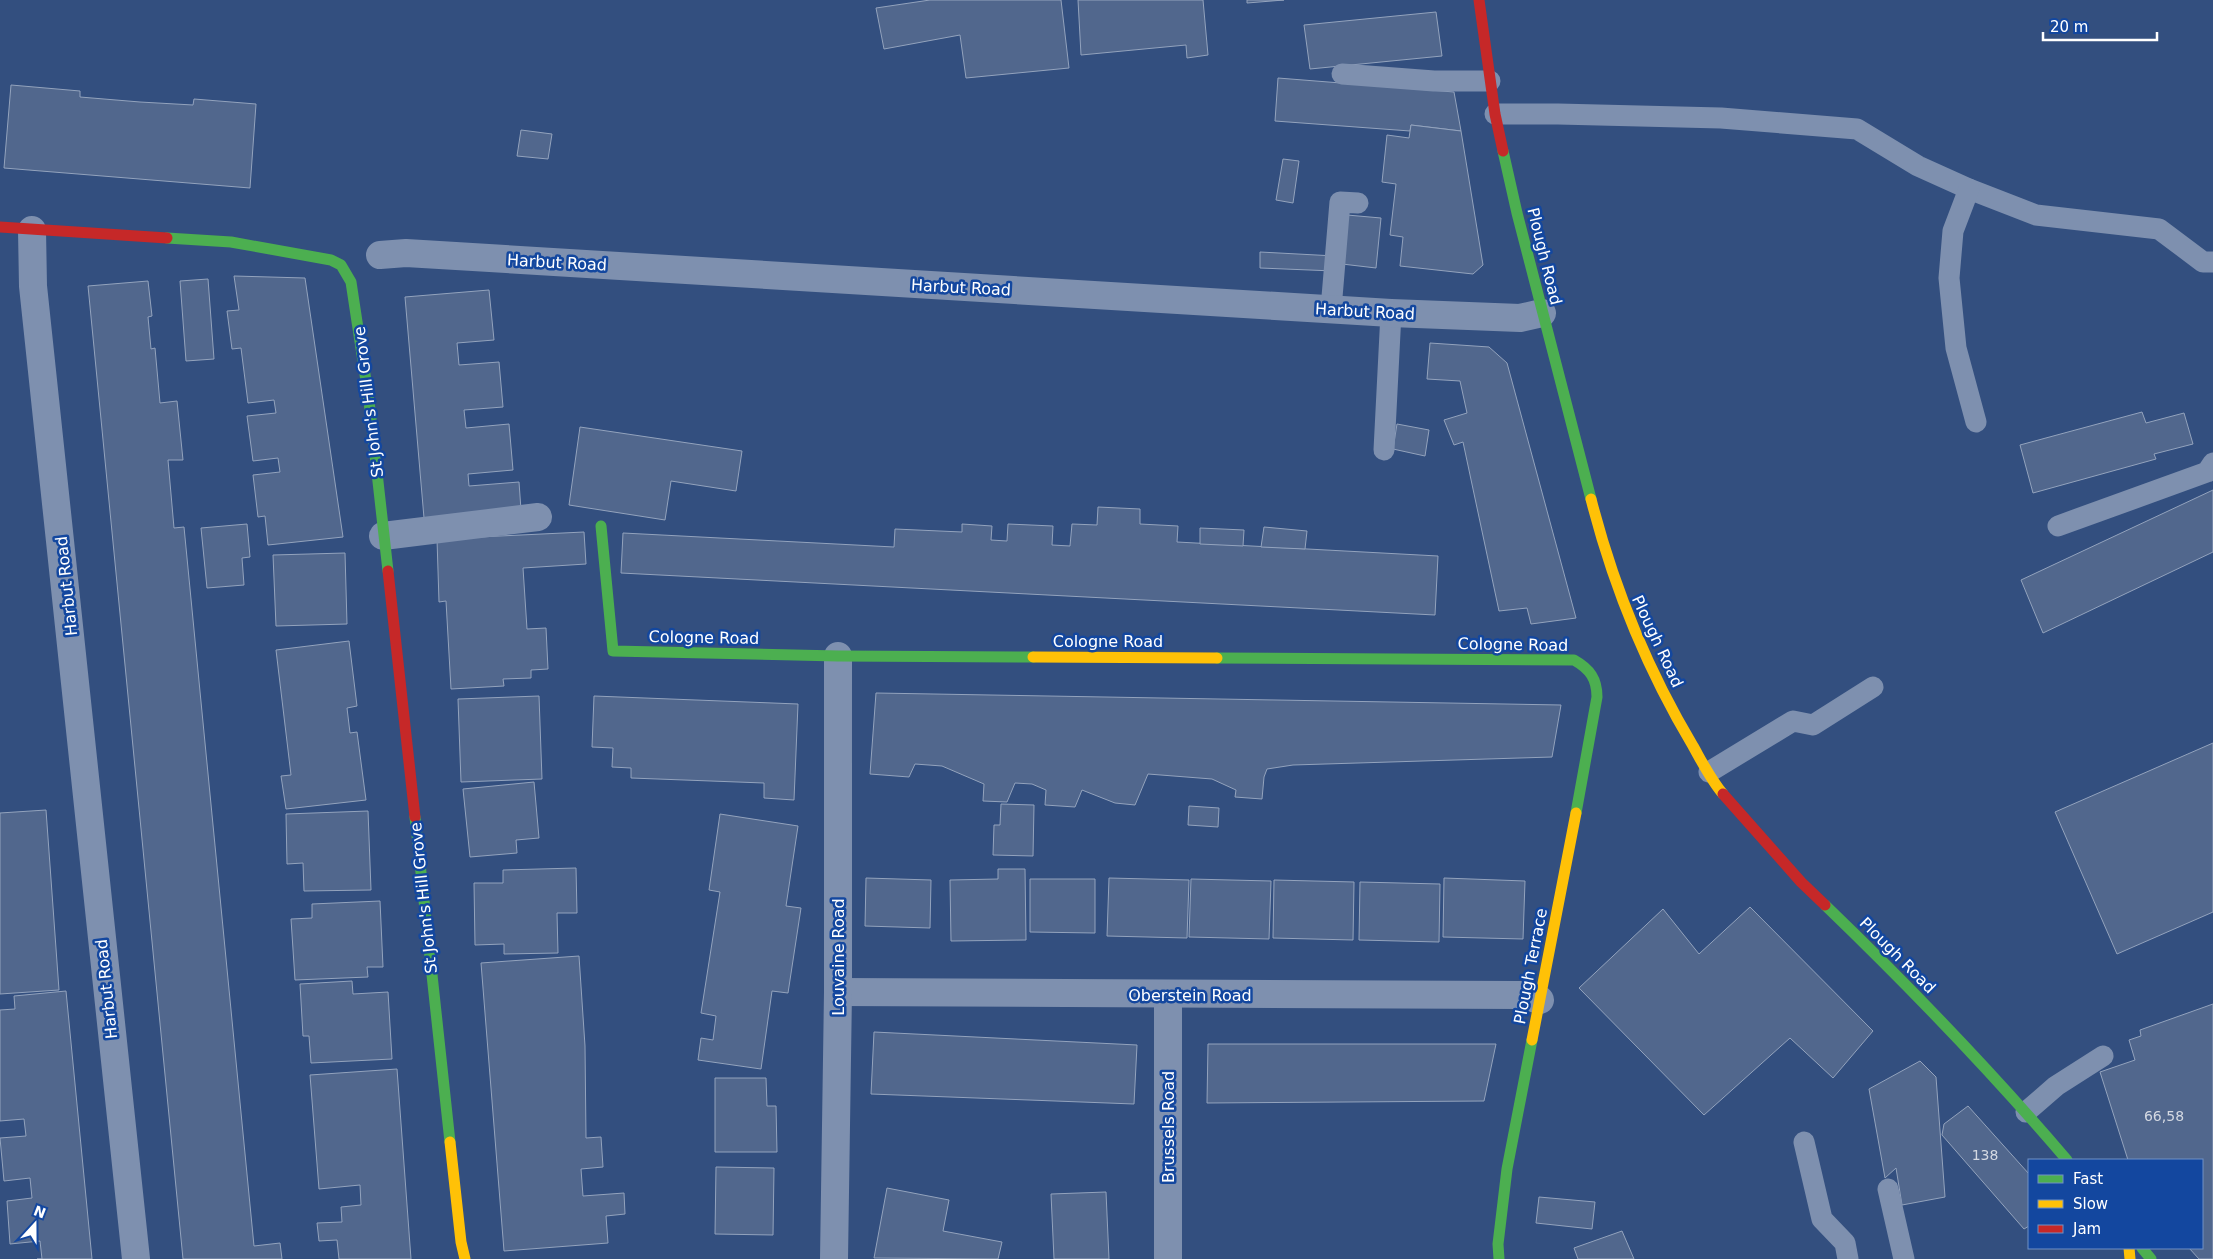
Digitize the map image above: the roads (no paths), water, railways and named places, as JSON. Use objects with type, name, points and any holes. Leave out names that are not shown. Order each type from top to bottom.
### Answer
[{"type":"street","name":"Plough Road","points":[[1479,0],[1495,114],[1542,313],[1613,579],[1651,667],[1679,723],[1718,788],[1801,882],[1894,972],[2026,1112],[2066,1159]]},
{"type":"street","points":[[0,227],[32,230]]},
{"type":"street","name":"Harbut Road","points":[[32,230],[33,286],[136,1259]]},
{"type":"street","name":"St John's Hill Grove","points":[[32,230],[231,242],[316,256],[331,260],[346,270],[355,298],[369,401],[459,1223],[465,1259]]},
{"type":"street","name":"Harbut Road","points":[[380,255],[416,254],[1391,313],[1520,318],[1542,313]]},
{"type":"street","points":[[383,536],[538,517]]},
{"type":"street","name":"Cologne Road","points":[[602,526],[613,651],[838,656],[1574,660],[1585,666],[1596,679]]},
{"type":"street","name":"Louvaine Road","points":[[834,1259],[838,992],[838,656]]},
{"type":"street","name":"Plough Terrace","points":[[1499,1259],[1498,1244],[1507,1169],[1597,705],[1596,679]]},
{"type":"street","name":"Oberstein Road","points":[[838,992],[1168,995],[1521,995],[1540,1000]]},
{"type":"street","name":"Brussels Road","points":[[1168,995],[1168,1259]]},
{"type":"street","points":[[2143,1249],[2151,1259]]},
{"type":"lane","points":[[1342,74],[1434,81],[1490,81]]},
{"type":"lane","points":[[1495,114],[1721,118],[1857,129],[1918,166],[1969,189],[2036,215],[2159,229],[2203,262],[2213,262]]},
{"type":"lane","points":[[1969,189],[1953,231],[1950,278],[1956,348],[1976,422]]},
{"type":"lane","points":[[1331,309],[1340,202],[1358,203]]},
{"type":"lane","points":[[1384,450],[1391,313]]},
{"type":"lane","points":[[2058,526],[2207,472],[2213,463]]},
{"type":"lane","points":[[1709,772],[1793,721],[1814,725],[1873,687]]},
{"type":"lane","points":[[2026,1112],[2056,1086],[2103,1056]]},
{"type":"lane","points":[[1804,1142],[1822,1219],[1845,1243],[1848,1259]]},
{"type":"lane","points":[[1888,1190],[1904,1259]]}]
